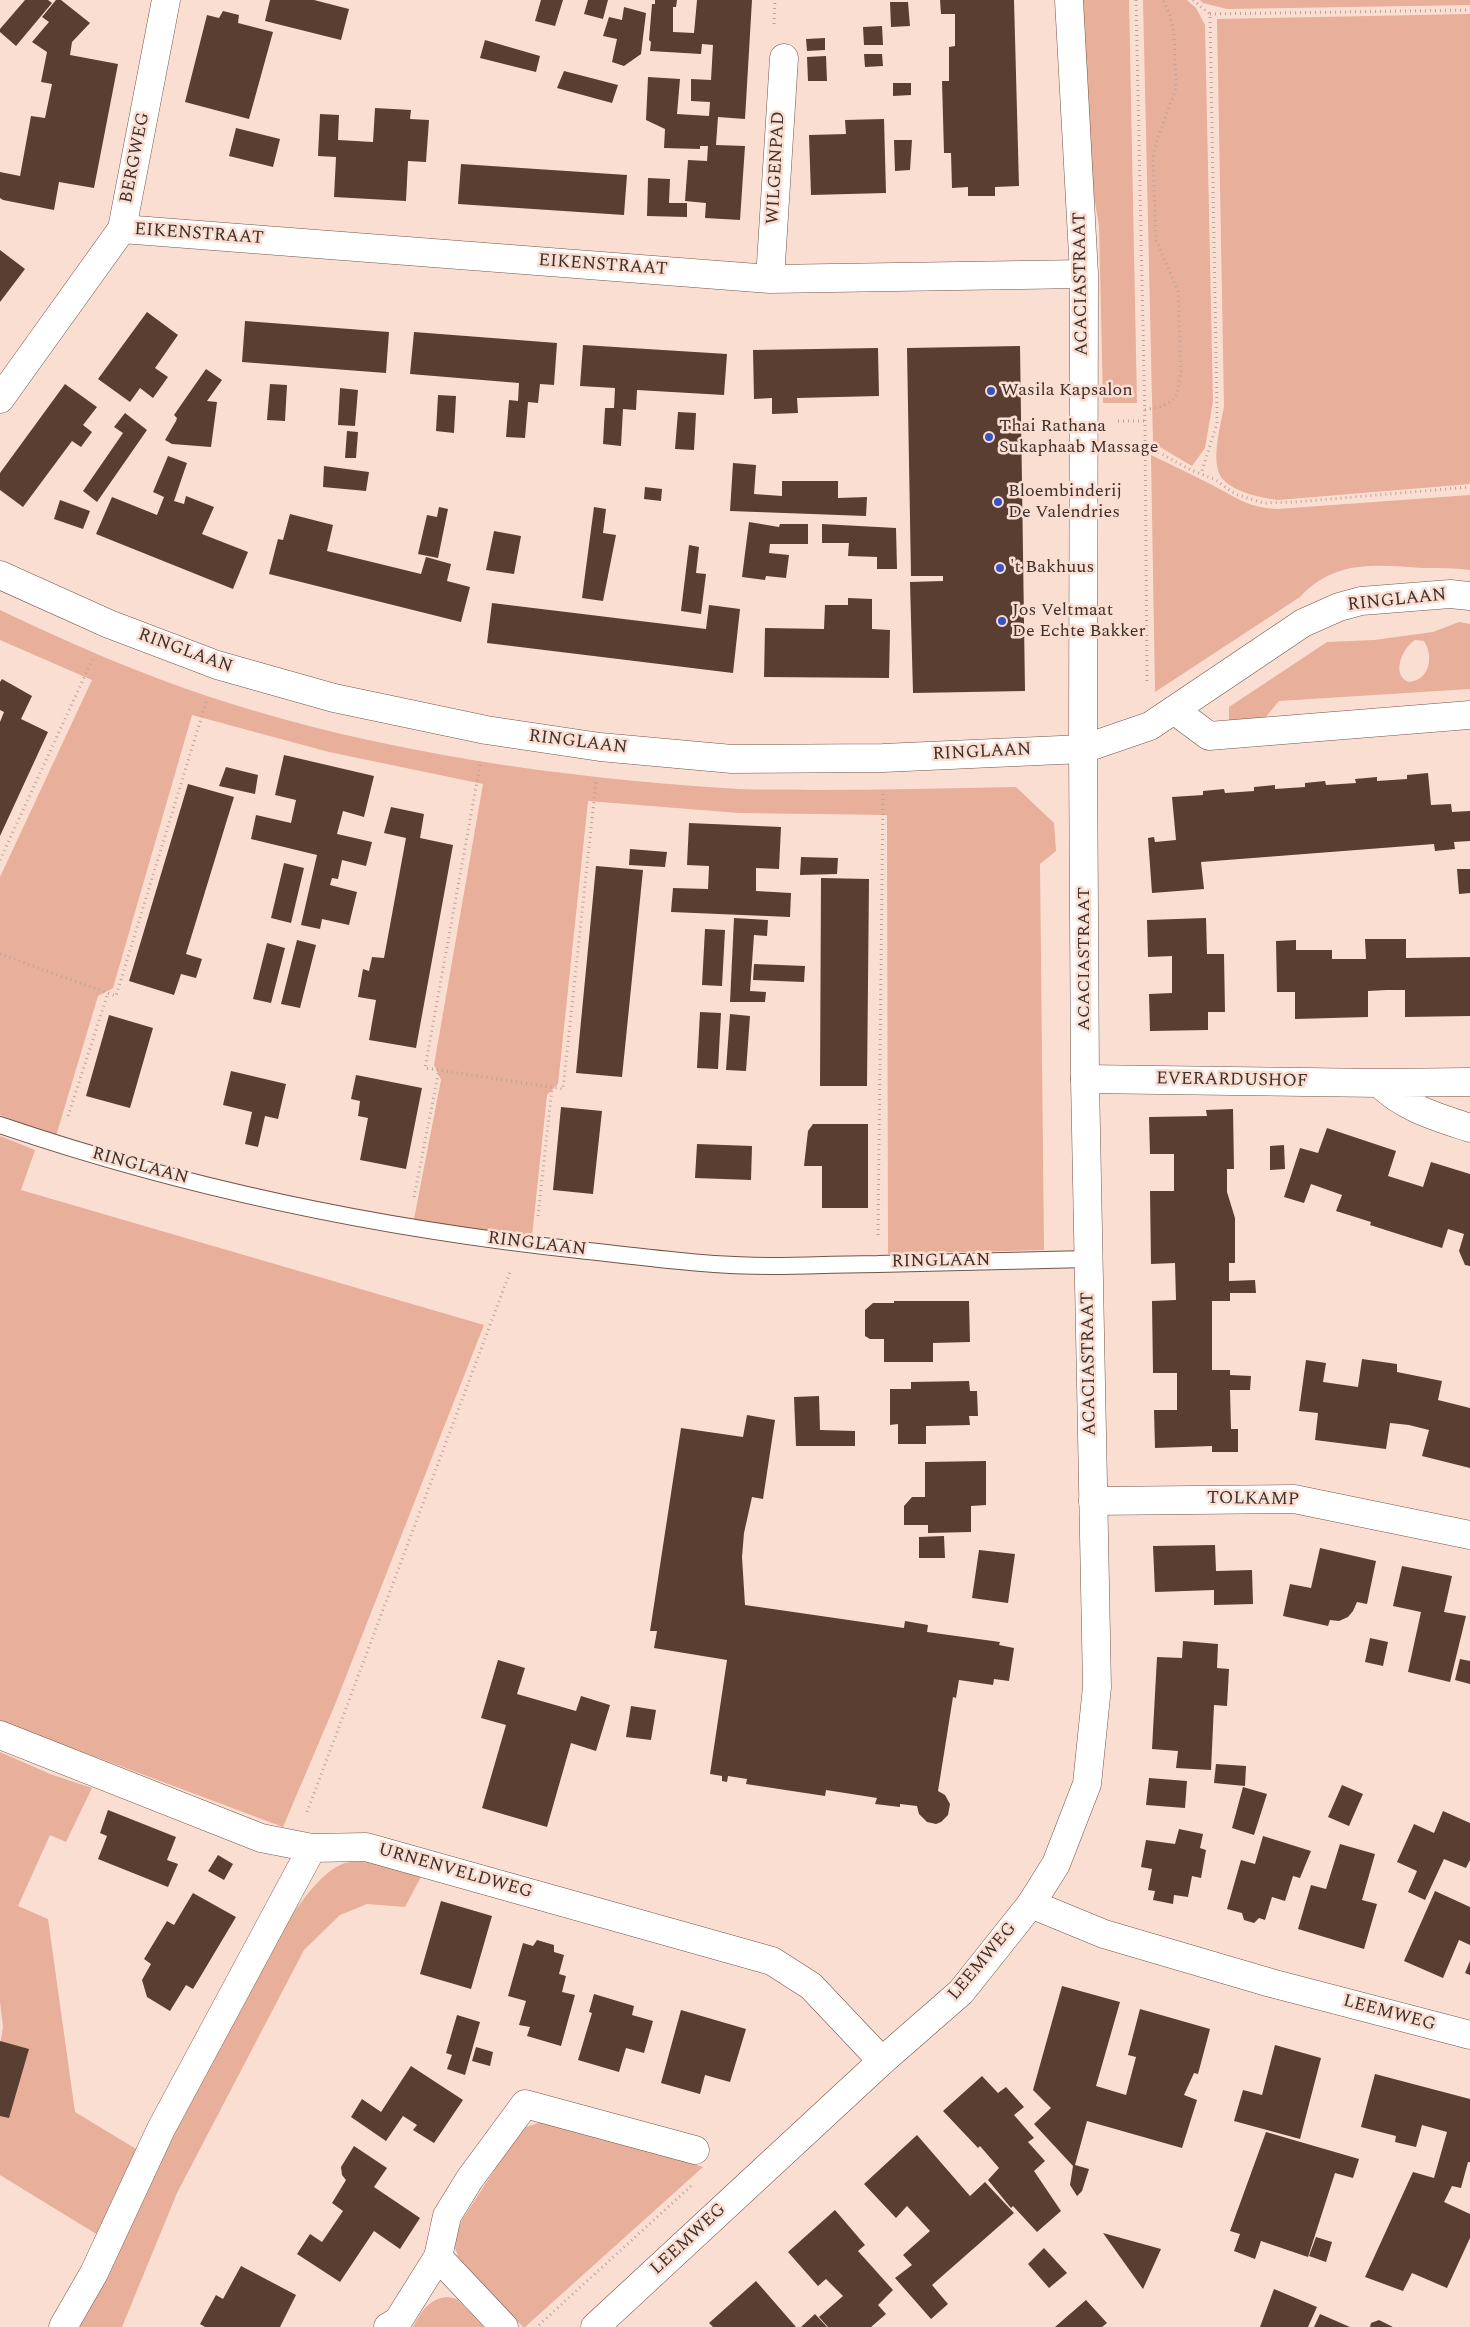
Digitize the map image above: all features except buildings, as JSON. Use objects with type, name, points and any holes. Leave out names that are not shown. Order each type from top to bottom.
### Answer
[{"type":"street","name":"BERGWEG","points":[[0,399],[122,229],[166,0]]},
{"type":"street","name":"ACACIASTRAAT","points":[[1031,1904],[1056,1864],[1086,1784],[1097,1687],[1085,1079],[1084,274],[1069,0]]},
{"type":"street","name":"WILGENPAD","points":[[770,279],[784,58]]},
{"type":"street","name":"EIKENSTRAAT","points":[[122,229],[770,279],[1084,274]]},
{"type":"street","name":"RINGLAAN","points":[[0,575],[109,624],[217,665],[334,698],[486,730],[600,747],[732,758],[883,758],[1084,749],[1150,726],[1303,623],[1339,607],[1361,601],[1450,594],[1470,596]]},
{"type":"street","points":[[1174,710],[1209,736],[1470,715]]},
{"type":"street","name":"EVERARDUSHOF","points":[[1085,1079],[1379,1083],[1470,1082]]},
{"type":"street","points":[[1379,1083],[1390,1094],[1422,1112],[1470,1128]]},
{"type":"street","name":"TOLKAMP","points":[[1092,1501],[1294,1498],[1470,1535]]},
{"type":"street","name":"URNENVELDWEG","points":[[0,1735],[261,1838],[303,1846],[366,1846],[772,1961],[811,1986],[882,2062]]},
{"type":"street","points":[[63,2327],[94,2273],[161,2129],[303,1846]]},
{"type":"street","name":"LEEMWEG","points":[[595,2327],[882,2062],[961,1992],[1031,1904],[1104,1934],[1271,1983],[1470,2035]]},
{"type":"street","points":[[388,2327],[398,2321],[438,2256],[448,2216],[469,2180],[525,2104],[695,2150]]},
{"type":"street","points":[[438,2256],[504,2327]]},
{"type":"lane","name":"RINGLAAN","points":[[0,1125],[59,1145],[162,1174],[304,1209],[408,1227],[528,1244],[663,1259],[771,1266],[1088,1259]]},
{"type":"path","points":[[1136,0],[1150,726]]},
{"type":"path","points":[[1145,410],[1162,406],[1172,401],[1177,394],[1181,371],[1178,291],[1156,240],[1153,159],[1156,143],[1176,88],[1174,32],[1164,0]]},
{"type":"path","points":[[1193,0],[1210,14],[1470,10]]},
{"type":"path","points":[[1201,474],[1217,423],[1210,14]]},
{"type":"path","points":[[1145,444],[1216,480],[1236,494],[1263,503],[1470,488]]},
{"type":"path","points":[[0,860],[109,624]]},
{"type":"path","points":[[0,954],[116,996],[217,665]]},
{"type":"path","points":[[486,730],[425,1068],[563,1090],[600,747]]},
{"type":"path","points":[[877,1264],[883,758]]},
{"type":"path","points":[[59,1145],[108,993]]},
{"type":"path","points":[[408,1227],[439,1070]]},
{"type":"path","points":[[303,1846],[528,1244],[552,1088]]},
{"type":"shaded area","points":[[1082,0],[1129,0],[1137,403],[1103,403],[1099,226],[1091,178]]},
{"type":"shaded area","points":[[1143,0],[1187,0],[1196,8],[1205,25],[1213,401],[1205,448],[1192,466],[1153,443]]},
{"type":"shaded area","points":[[1200,0],[1470,0],[1470,5],[1227,9],[1203,3]]},
{"type":"shaded area","points":[[1470,14],[1470,484],[1278,500],[1236,489],[1229,485],[1219,473],[1216,457],[1224,406],[1217,19]]},
{"type":"shaded area","points":[[1151,455],[1244,502],[1259,507],[1278,509],[1470,495],[1470,570],[1373,566],[1342,570],[1313,585],[1300,597],[1155,692]]},
{"type":"shaded area","points":[[0,610],[105,657],[213,698],[341,734],[473,760],[605,778],[738,789],[837,790],[1016,787],[1054,823],[1056,851],[1040,864],[1044,1250],[888,1254],[887,815],[739,813],[588,801],[558,1084],[547,1095],[532,1236],[414,1219],[441,1080],[434,1065],[483,784],[329,752],[192,715],[113,988],[98,996],[56,1136],[0,1115],[0,877],[92,680],[0,640]]},
{"type":"shaded area","points":[[1459,622],[1470,624],[1470,689],[1279,701],[1265,718],[1229,720],[1229,707],[1327,642],[1374,640],[1433,632]],"holes":[[[1415,640],[1424,641],[1429,653],[1426,672],[1422,677],[1409,682],[1400,673],[1400,661],[1406,649]]]},
{"type":"shaded area","points":[[0,1136],[35,1150],[21,1190],[484,1325],[334,1707],[283,1827],[0,1721]]},
{"type":"shaded area","points":[[0,1752],[50,1774],[92,1788],[66,1842],[50,1835],[18,1906],[48,1919],[75,2112],[141,2152],[98,2235],[0,2175],[0,2046],[3,2027],[0,2002]]},
{"type":"shaded area","points":[[369,1862],[423,1873],[405,1907],[367,1904],[340,1915],[304,1950],[177,2193],[122,2327],[72,2327],[176,2126],[291,1915],[315,1885],[329,1872],[345,1863]]},
{"type":"shaded area","points":[[560,2121],[703,2167],[523,2327],[458,2257],[453,2241],[462,2220],[510,2146],[526,2127],[541,2122]]},
{"type":"shaded area","points":[[448,2297],[457,2299],[484,2327],[413,2327],[426,2307],[436,2300]]},
{"type":"place","name":"Wasila Kapsalon","points":[[991,391]]},
{"type":"place","name":"Thai Rathana Sukaphaab Massage","points":[[989,437]]},
{"type":"place","name":"Bloembinderij De Valendries","points":[[998,502]]},
{"type":"place","name":"'t Bakhuus","points":[[1000,568]]},
{"type":"place","name":"Jos Veltmaat De Echte Bakker","points":[[1002,621]]}]
